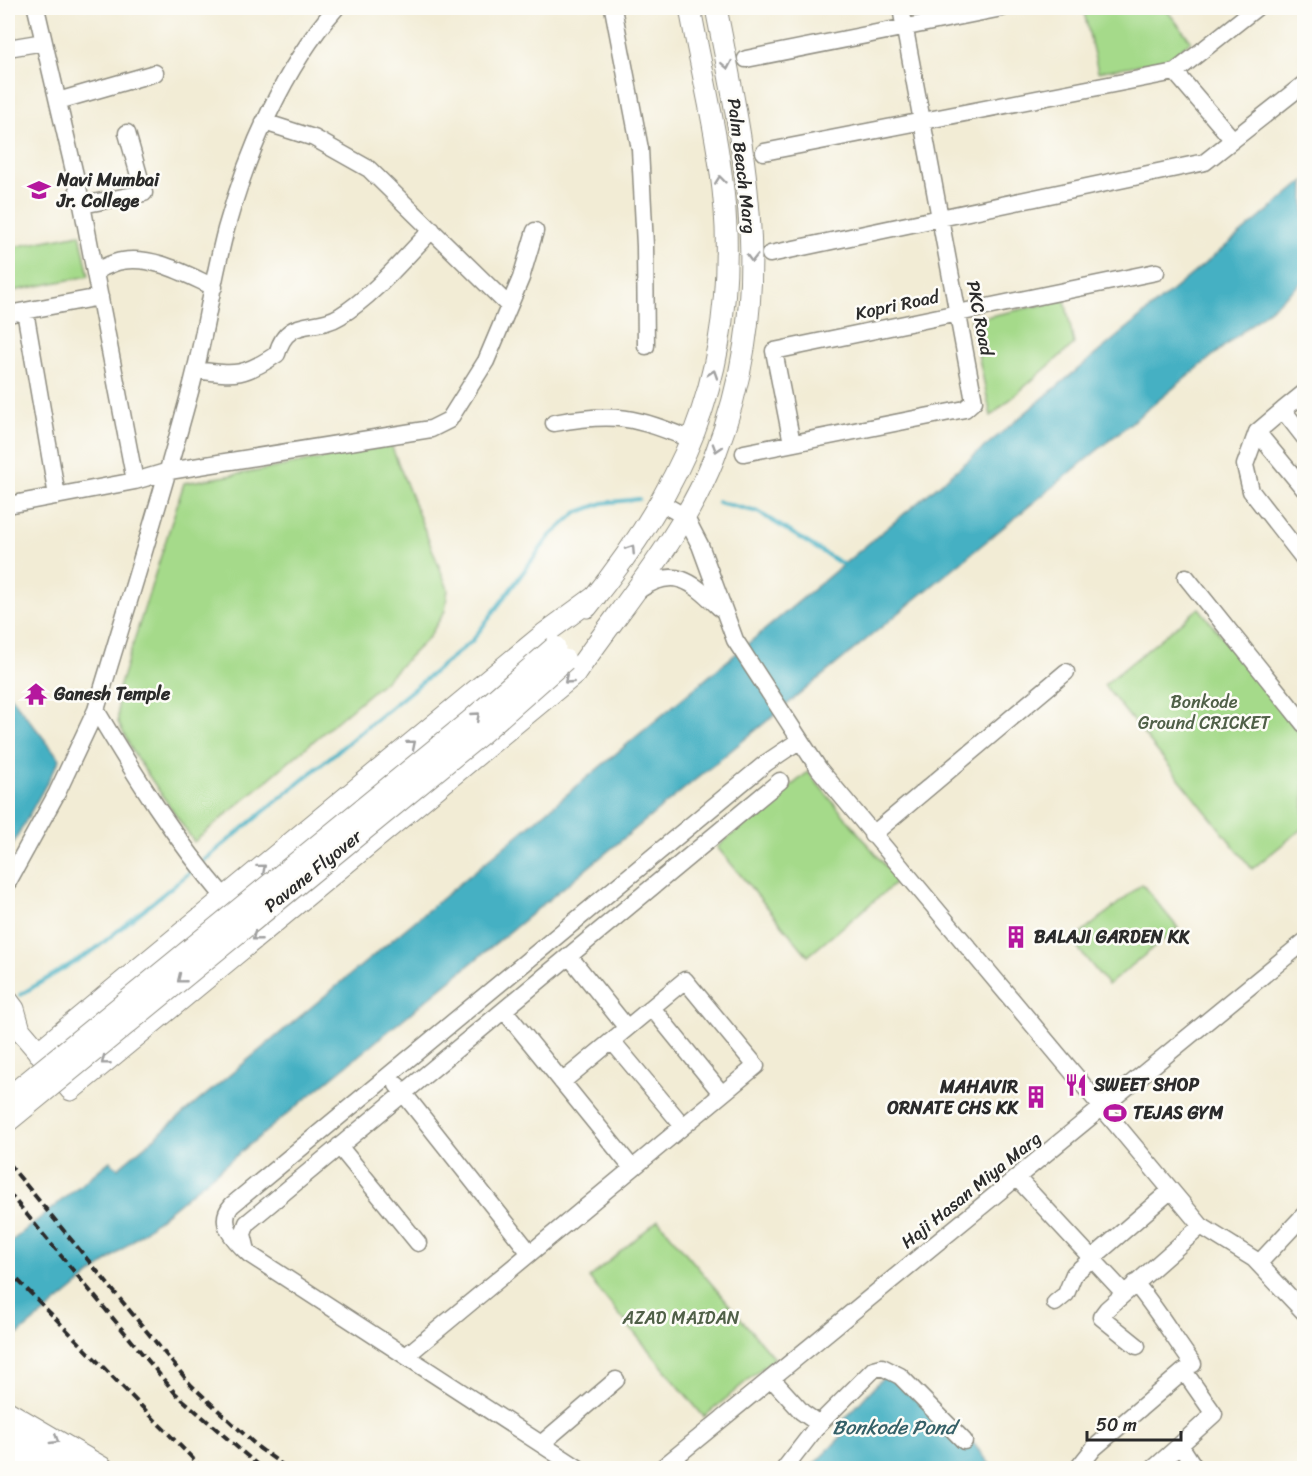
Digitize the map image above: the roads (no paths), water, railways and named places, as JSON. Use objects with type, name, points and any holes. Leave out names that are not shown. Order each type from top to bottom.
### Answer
[{"type":"main road","name":"Palm Beach Marg","points":[[596,596],[619,567],[661,503],[692,440],[717,362],[725,300],[726,227],[717,151],[690,8]]},
{"type":"main road","name":"Palm Beach Marg","points":[[615,616],[639,590],[684,516],[714,459],[743,367],[751,302],[752,226],[745,158],[716,8]]},
{"type":"main road","name":"Pavane Flyover","points":[[8,1120],[480,735],[560,653],[596,596]]},
{"type":"main road","points":[[38,1052],[544,634],[596,596]]},
{"type":"main road","name":"Pavane Flyover","points":[[8,1098],[470,722],[560,653],[615,616]]},
{"type":"main road","points":[[8,1001],[14,1009],[14,1027],[70,1090],[575,674],[615,616]]},
{"type":"main road","points":[[8,1412],[103,1468]]},
{"type":"main road","points":[[8,1430],[72,1468]]},
{"type":"main road","points":[[8,1450],[39,1468]]},
{"type":"street","points":[[36,8],[82,206],[135,481]]},
{"type":"street","points":[[8,882],[57,793],[96,710],[169,471],[196,370],[226,229],[264,122],[314,32],[336,8]]},
{"type":"street","points":[[613,8],[640,149],[645,246],[646,346]]},
{"type":"street","name":"PKC Road","points":[[744,453],[971,407],[975,394],[901,8]]},
{"type":"street","points":[[746,59],[1002,8]]},
{"type":"street","points":[[764,152],[1175,72],[1256,8]]},
{"type":"street","points":[[8,48],[44,42]]},
{"type":"street","points":[[1175,72],[1233,140]]},
{"type":"street","points":[[58,101],[155,74]]},
{"type":"street","points":[[770,254],[1205,162],[1305,84]]},
{"type":"street","points":[[264,122],[314,138],[369,169],[509,306]]},
{"type":"street","points":[[82,206],[144,193],[127,133]]},
{"type":"street","points":[[196,370],[236,375],[277,354],[281,338],[286,334],[317,322],[338,318],[369,294],[432,230]]},
{"type":"street","points":[[8,505],[135,481],[169,471],[431,429],[449,420],[486,361],[521,278],[535,231]]},
{"type":"street","points":[[95,271],[122,261],[142,260],[173,269],[214,287]]},
{"type":"street","name":"Kopri Road","points":[[792,443],[774,351],[1156,272]]},
{"type":"street","points":[[8,314],[100,297]]},
{"type":"street","points":[[26,311],[57,496]]},
{"type":"street","points":[[1305,393],[1257,432],[1245,465],[1251,491],[1305,559]]},
{"type":"street","points":[[1283,410],[1305,437]]},
{"type":"street","points":[[554,423],[624,417],[645,421],[692,440]]},
{"type":"street","points":[[1257,432],[1305,489]]},
{"type":"street","points":[[661,503],[684,516],[700,545],[722,611],[735,640],[819,769],[1100,1109],[1201,1226],[1259,1263],[1305,1312]]},
{"type":"street","points":[[1186,577],[1305,724]]},
{"type":"street","points":[[639,590],[659,579],[679,578],[697,586],[722,611]]},
{"type":"street","points":[[872,835],[1066,672]]},
{"type":"street","points":[[96,710],[155,808],[187,854],[225,898]]},
{"type":"street","points":[[578,1468],[249,1254],[226,1227],[225,1218],[228,1209],[797,736]]},
{"type":"street","points":[[249,1254],[243,1234],[247,1223],[780,781]]},
{"type":"street","name":"Haji Hasan Miya Marg","points":[[662,1468],[1305,942]]},
{"type":"street","points":[[569,956],[627,1028]]},
{"type":"street","points":[[406,1356],[756,1066],[685,980],[562,1082]]},
{"type":"street","points":[[652,1008],[722,1094]]},
{"type":"street","points":[[504,1010],[632,1168]]},
{"type":"street","points":[[612,1041],[683,1126]]},
{"type":"street","points":[[388,1075],[530,1253]]},
{"type":"street","points":[[339,1146],[418,1243]]},
{"type":"street","points":[[1017,1178],[1092,1261],[1130,1288],[1162,1316],[1175,1340],[1193,1364]]},
{"type":"street","points":[[1055,1303],[1066,1294],[1074,1274],[1092,1261],[1170,1191]]},
{"type":"street","points":[[1259,1263],[1305,1215]]},
{"type":"street","points":[[1137,1346],[1101,1317],[1130,1288],[1201,1226]]},
{"type":"street","points":[[785,1468],[819,1424],[874,1369],[882,1367],[900,1376],[964,1441]]},
{"type":"street","points":[[1078,1468],[1094,1448],[1184,1371],[1215,1414],[1154,1468]]},
{"type":"street","points":[[772,1379],[802,1412],[819,1424]]},
{"type":"street","points":[[541,1444],[616,1380]]},
{"type":"street","points":[[1180,1445],[1195,1468]]},
{"type":"water","points":[[1304,181],[1304,281],[15,1337],[8,1347],[8,1244],[110,1161],[118,1168]]},
{"type":"water","points":[[8,693],[60,759],[8,853]]},
{"type":"water","name":"Bonkode Pond","points":[[887,1373],[962,1429],[993,1468],[815,1468],[814,1464],[846,1432],[843,1421]]},
{"type":"waterway","points":[[202,862],[472,641],[550,536],[576,513],[603,503],[639,499]]},
{"type":"waterway","points":[[718,502],[758,512],[847,567]]},
{"type":"waterway","points":[[20,995],[94,950],[194,869]]},
{"type":"railway","points":[[8,1163],[191,1385],[259,1448],[287,1468]]},
{"type":"railway","points":[[8,1192],[175,1393],[261,1468]]},
{"type":"railway","points":[[8,1270],[202,1468]]},
{"type":"place","name":"Navi Mumbai Jr. College","points":[[39,190]]},
{"type":"place","name":"Ganesh Temple","points":[[36,694]]},
{"type":"place","name":"BALAJI GARDEN KK","points":[[1016,937]]},
{"type":"place","name":"SWEET SHOP","points":[[1076,1085]]},
{"type":"place","name":"MAHAVIR ORNATE CHS KK","points":[[1036,1097]]},
{"type":"place","name":"TEJAS GYM","points":[[1115,1113]]},
{"type":"park label","name":"Bonkode Ground CRICKET","points":[[1204,712]]},
{"type":"park label","name":"AZAD MAIDAN","points":[[681,1318]]}]
